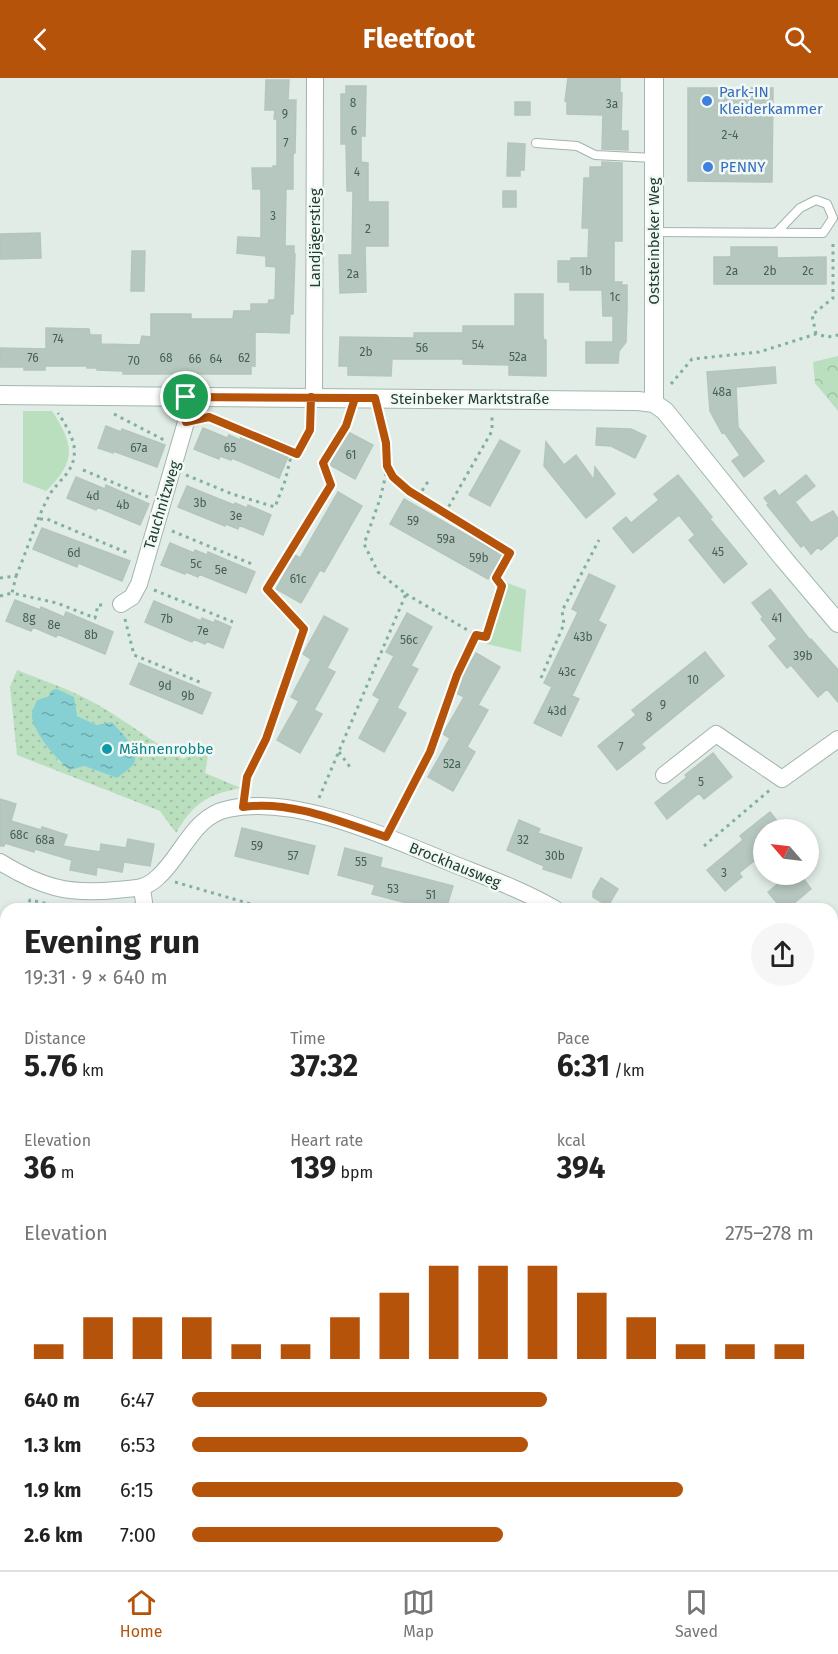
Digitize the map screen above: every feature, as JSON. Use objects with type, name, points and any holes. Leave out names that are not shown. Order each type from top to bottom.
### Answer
[{"type":"street","name":"Landjägerstieg","points":[[312,397],[315,366],[315,78]]},
{"type":"street","name":"Oststeinbeker Weg","points":[[654,78],[654,403]]},
{"type":"street","name":"Steinbeker Marktstraße","points":[[0,395],[312,397],[654,403]]},
{"type":"street","name":"Tauchnitzweg","points":[[121,604],[132,597],[139,584],[186,422],[186,397]]},
{"type":"street","points":[[654,403],[665,411],[838,623]]},
{"type":"street","points":[[664,775],[716,734],[782,779],[838,739]]},
{"type":"street","name":"Brockhausweg","points":[[141,889],[159,877],[199,825],[226,809],[253,805],[312,813],[386,837],[495,880],[543,903]]},
{"type":"street","points":[[0,862],[38,883],[71,891],[141,889],[144,903]]},
{"type":"lane","points":[[536,142],[577,146],[595,155],[654,158]]},
{"type":"lane","points":[[654,232],[823,233],[833,218],[827,204],[816,201],[800,208],[777,232]]},
{"type":"path","points":[[816,334],[812,315],[833,298],[833,240],[823,233]]},
{"type":"path","points":[[654,403],[692,359],[759,352],[816,334],[828,338],[838,335]]},
{"type":"path","points":[[12,592],[16,576],[51,493],[71,466],[74,446],[65,424],[46,396]]},
{"type":"path","points":[[186,422],[209,417],[297,454],[310,430],[312,397]]},
{"type":"path","points":[[243,807],[247,777],[266,739],[304,629],[267,589],[331,485],[323,463],[346,426],[355,398]]},
{"type":"path","points":[[375,398],[386,443],[387,466],[380,499],[364,544],[378,572],[406,594],[476,635],[486,637],[502,586],[496,578],[510,553],[409,491],[393,477],[387,466]]},
{"type":"path","points":[[110,412],[179,448]]},
{"type":"path","points":[[445,513],[492,431],[492,412]]},
{"type":"path","points":[[173,470],[232,494],[275,507],[285,481],[292,452]]},
{"type":"path","points":[[83,470],[163,503]]},
{"type":"path","points":[[418,497],[429,480]]},
{"type":"path","points":[[40,519],[47,519],[146,561]]},
{"type":"path","points":[[156,525],[252,564]]},
{"type":"path","points":[[541,678],[564,624],[562,611],[599,540]]},
{"type":"path","points":[[0,578],[16,576]]},
{"type":"path","points":[[139,584],[233,622]]},
{"type":"path","points":[[0,596],[12,592],[57,603],[95,618],[98,605],[121,604],[134,655],[202,683]]},
{"type":"path","points":[[312,813],[406,594]]},
{"type":"path","points":[[386,837],[430,752],[457,675],[476,635]]},
{"type":"path","points":[[339,752],[350,767]]},
{"type":"path","points":[[704,846],[782,779]]},
{"type":"path","points":[[159,877],[248,903]]},
{"type":"path","points":[[29,903],[30,900],[46,903]]},
{"type":"green space","points":[[838,356],[838,411],[815,383],[813,362]]},
{"type":"green space","points":[[23,411],[52,411],[60,423],[68,444],[69,453],[63,471],[46,491],[23,482]]},
{"type":"green space","points":[[507,583],[526,590],[521,652],[487,644]]},
{"type":"green space","points":[[17,670],[66,689],[94,703],[183,759],[205,748],[208,755],[205,773],[241,788],[219,793],[202,802],[176,833],[160,811],[17,755],[10,687]],"holes":[[[49,696],[77,716],[97,725],[112,722],[134,750],[117,778],[84,766],[60,763],[35,728],[37,700]]]},
{"type":"water","points":[[57,689],[74,697],[77,716],[97,725],[112,722],[133,749],[135,760],[132,766],[117,778],[84,766],[70,770],[59,760],[35,728],[32,714],[37,700],[49,696],[52,690]]},
{"type":"building","points":[[568,78],[620,78],[621,131],[628,131],[628,150],[602,149],[603,115],[567,114],[567,102],[565,101]]},
{"type":"building","points":[[266,80],[289,80],[288,100],[296,100],[293,189],[286,189],[285,246],[294,246],[295,254],[293,314],[290,314],[289,333],[255,332],[255,366],[251,366],[251,374],[123,374],[123,371],[97,370],[97,368],[87,368],[87,366],[45,366],[45,370],[0,367],[0,348],[46,349],[46,328],[89,329],[90,335],[101,335],[101,344],[140,345],[142,336],[151,337],[151,314],[191,314],[191,319],[233,319],[234,311],[251,311],[251,304],[268,304],[269,300],[275,300],[276,267],[266,266],[266,256],[237,253],[238,237],[261,238],[261,189],[253,189],[252,168],[277,166],[277,119],[274,119],[275,110],[265,110]]},
{"type":"building","points":[[346,86],[366,86],[365,136],[361,136],[361,162],[368,163],[368,202],[388,202],[388,246],[365,246],[366,292],[340,293],[339,255],[352,255],[353,191],[347,191],[346,144],[341,144],[341,94],[346,94]]},
{"type":"building","points":[[688,88],[773,88],[772,182],[688,181]]},
{"type":"building","points":[[515,102],[530,102],[530,115],[515,115]]},
{"type":"building","points":[[508,143],[525,144],[524,170],[520,170],[520,176],[507,176]]},
{"type":"building","points":[[602,162],[622,163],[622,241],[614,241],[614,282],[627,285],[626,342],[619,351],[618,363],[586,363],[586,342],[613,342],[613,316],[603,316],[602,290],[570,290],[570,282],[558,282],[558,261],[588,258],[589,228],[582,228],[584,178],[590,178],[590,167],[602,167]]},
{"type":"building","points":[[503,191],[516,191],[516,207],[503,207]]},
{"type":"building","points":[[40,233],[41,258],[0,259],[0,234]]},
{"type":"building","points":[[731,247],[777,247],[777,258],[826,257],[826,284],[714,284],[714,257],[731,257]]},
{"type":"building","points":[[132,251],[145,251],[144,291],[131,291]]},
{"type":"building","points":[[515,294],[543,294],[546,376],[509,375],[509,365],[463,364],[463,359],[392,359],[391,376],[348,375],[348,366],[339,366],[340,337],[414,338],[414,333],[463,333],[463,326],[515,326]]},
{"type":"building","points":[[775,367],[776,383],[736,387],[738,427],[764,461],[744,477],[732,461],[740,455],[724,432],[722,433],[710,411],[707,372]]},
{"type":"building","points":[[106,426],[121,432],[122,429],[165,445],[157,467],[98,448]]},
{"type":"building","points":[[203,428],[227,438],[229,435],[240,440],[241,437],[288,457],[279,478],[232,458],[231,460],[220,456],[219,459],[194,449]]},
{"type":"building","points":[[597,428],[631,429],[646,436],[635,458],[611,446],[596,445]]},
{"type":"building","points":[[348,432],[373,445],[355,479],[330,465]]},
{"type":"building","points":[[500,440],[520,451],[490,506],[469,495]]},
{"type":"building","points":[[546,442],[564,465],[576,455],[594,480],[595,467],[615,494],[586,518],[544,466]]},
{"type":"building","points":[[678,475],[747,564],[724,583],[689,540],[695,535],[679,515],[633,553],[613,528],[626,517],[631,523],[659,500],[654,494]]},
{"type":"building","points":[[806,475],[815,486],[795,502],[811,523],[833,511],[838,519],[838,535],[821,550],[818,547],[811,554],[804,545],[801,547],[767,505],[769,504],[764,498],[775,490],[779,496]]},
{"type":"building","points":[[76,477],[105,489],[106,485],[149,504],[140,525],[97,507],[96,510],[67,498]]},
{"type":"building","points":[[187,486],[234,505],[235,503],[247,508],[248,505],[271,515],[263,535],[239,525],[238,529],[226,524],[225,526],[178,507]]},
{"type":"building","points":[[338,492],[362,506],[324,572],[320,570],[301,603],[276,589],[295,555],[300,558]]},
{"type":"building","points":[[404,499],[502,555],[488,579],[390,524]]},
{"type":"building","points":[[42,528],[130,561],[122,581],[78,563],[77,567],[33,549]]},
{"type":"building","points":[[170,543],[194,553],[195,550],[207,555],[208,552],[255,572],[246,593],[199,574],[198,577],[186,572],[185,574],[161,565]]},
{"type":"building","points":[[589,574],[615,586],[598,621],[606,625],[572,696],[579,699],[561,736],[534,723],[552,687],[544,683],[578,612],[572,609]]},
{"type":"building","points":[[770,589],[810,640],[838,670],[838,702],[827,689],[818,697],[791,665],[787,668],[769,646],[777,639],[752,603]]},
{"type":"building","points":[[15,600],[40,610],[41,607],[64,617],[66,612],[113,632],[105,654],[57,634],[56,637],[33,627],[31,631],[6,621]]},
{"type":"building","points":[[154,601],[201,621],[202,618],[214,623],[215,620],[231,627],[223,648],[206,641],[205,644],[193,639],[192,642],[145,622]]},
{"type":"building","points":[[407,613],[432,627],[411,666],[418,669],[397,708],[406,713],[384,752],[359,738],[380,699],[373,695],[394,656],[386,652]]},
{"type":"building","points":[[324,616],[348,629],[327,668],[335,672],[314,710],[322,714],[300,753],[277,740],[299,701],[291,697],[311,659],[303,654]]},
{"type":"building","points":[[705,652],[724,676],[641,744],[645,748],[617,770],[598,746],[636,715],[632,710]]},
{"type":"building","points":[[476,653],[500,667],[478,705],[488,710],[467,747],[475,752],[453,791],[428,777],[450,738],[443,734],[464,697],[454,692]]},
{"type":"building","points":[[139,663],[211,693],[202,714],[130,684]]},
{"type":"building","points":[[713,753],[732,777],[704,799],[699,793],[667,819],[655,803]]},
{"type":"building","points":[[0,799],[16,804],[11,821],[67,835],[63,846],[100,852],[101,844],[126,848],[128,839],[154,844],[150,866],[124,862],[122,872],[97,867],[96,875],[70,870],[72,860],[5,843],[4,846],[0,846]]},
{"type":"building","points":[[770,812],[775,819],[761,819]]},
{"type":"building","points":[[519,820],[540,829],[538,833],[582,848],[571,878],[543,869],[544,866],[507,850]]},
{"type":"building","points":[[753,826],[753,862],[739,873],[742,877],[725,891],[707,870],[743,840],[740,836]]},
{"type":"building","points":[[242,828],[315,846],[308,874],[235,856]]},
{"type":"building","points":[[345,848],[382,858],[380,867],[453,886],[448,903],[407,903],[372,894],[375,885],[338,875]]},
{"type":"building","points":[[601,878],[618,889],[610,903],[603,903],[593,897],[593,892]]},
{"type":"building","points":[[777,885],[808,885],[811,889],[794,903],[777,903],[768,892]]},
{"type":"place","name":"Park-IN Kleiderkammer","points":[[707,101]]},
{"type":"place","name":"PENNY","points":[[708,167]]},
{"type":"place","name":"Mähnenrobbe","points":[[107,749]]},
{"type":"route","points":[[186,397],[186,422],[209,417],[297,454],[310,430],[311,397],[375,398],[386,443],[387,466],[393,477],[409,491],[510,553],[496,578],[502,586],[486,637],[476,635],[457,675],[430,752],[386,837],[312,813],[281,807],[253,805],[243,807],[247,777],[266,739],[304,629],[267,589],[331,485],[323,463],[346,426],[355,398],[311,397],[186,397]]}]
